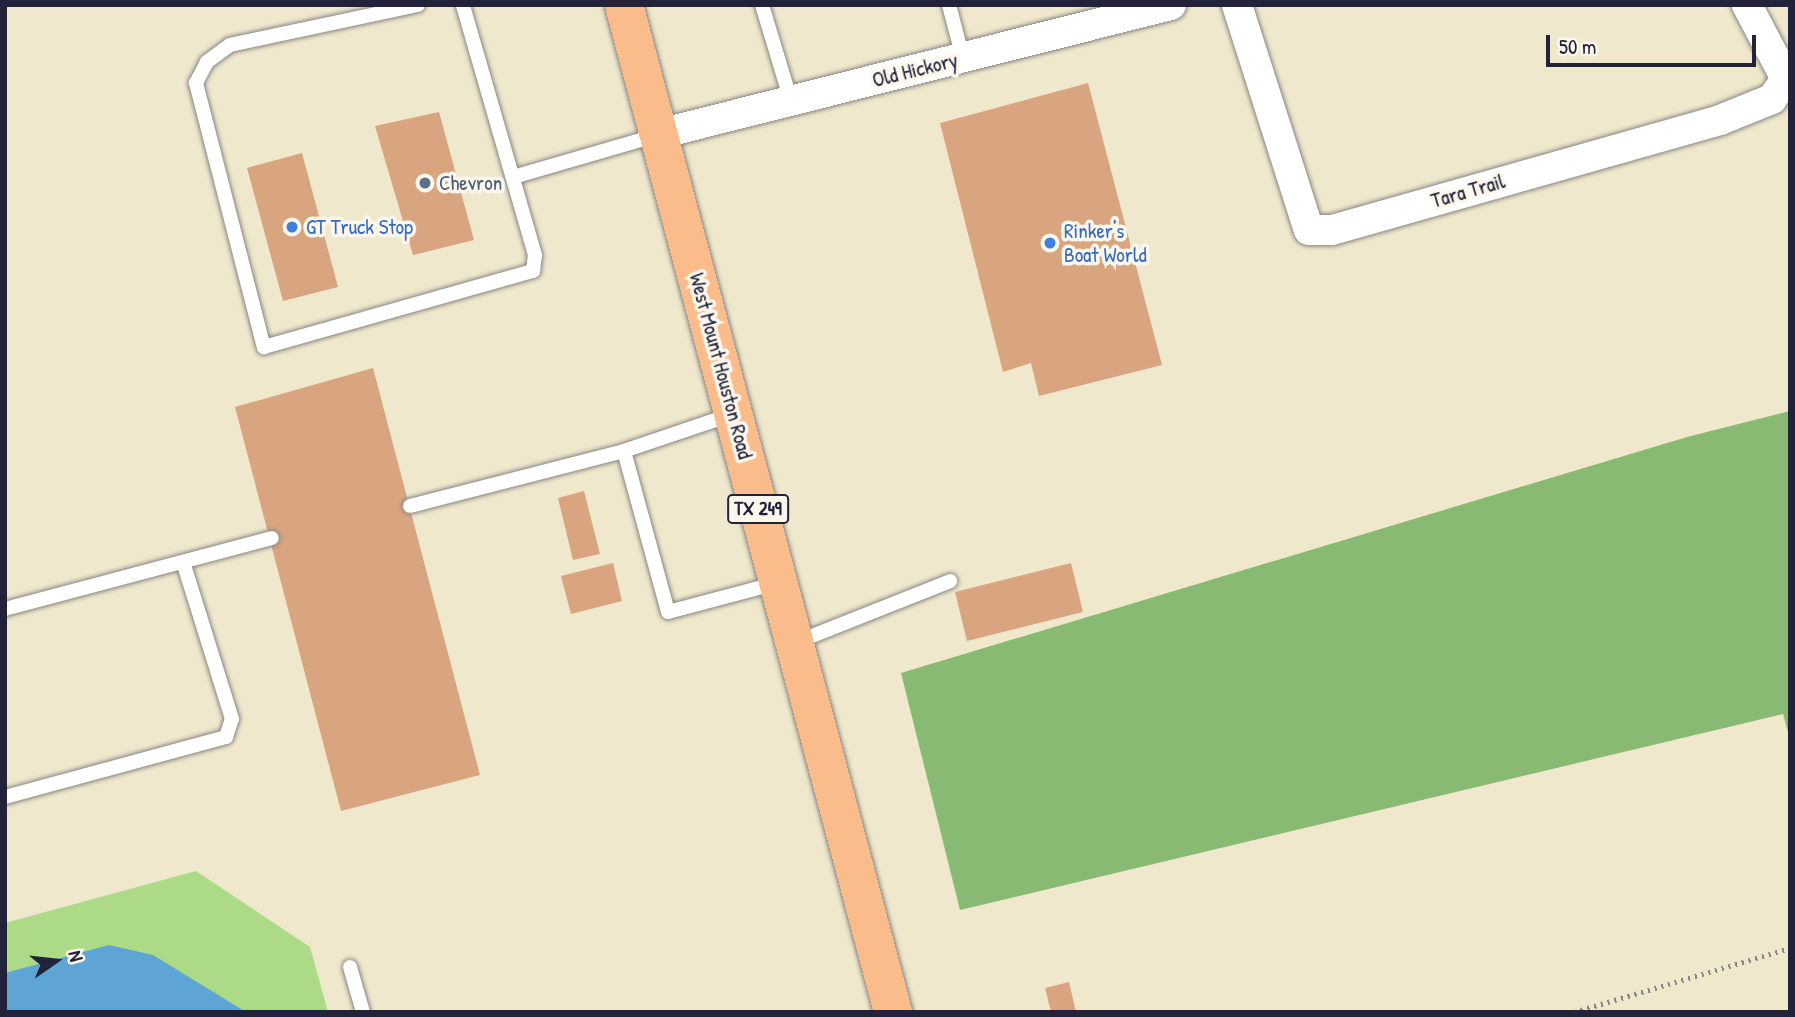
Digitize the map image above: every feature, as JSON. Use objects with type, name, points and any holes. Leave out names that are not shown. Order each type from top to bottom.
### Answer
[{"type":"main road","name":"West Mount Houston Road","points":[[624,5],[893,1012]]},
{"type":"street","name":"Old Hickory","points":[[659,134],[963,58],[1102,14],[1171,5]]},
{"type":"street","name":"Tara Trail","points":[[1237,5],[1309,230],[1332,230],[1720,120],[1772,100],[1786,79],[1753,16]]},
{"type":"lane","points":[[418,5],[230,45],[207,62],[196,83],[264,347],[533,271],[535,255],[464,5]]},
{"type":"lane","points":[[762,5],[791,101]]},
{"type":"lane","points":[[949,5],[963,58]]},
{"type":"lane","points":[[513,177],[659,134]]},
{"type":"lane","points":[[410,506],[624,451],[734,414]]},
{"type":"lane","points":[[624,451],[668,612],[777,583]]},
{"type":"lane","points":[[5,609],[272,538]]},
{"type":"lane","points":[[5,797],[226,737],[232,719],[183,562]]},
{"type":"lane","points":[[793,643],[950,581]]},
{"type":"lane","points":[[349,967],[363,1012]]},
{"type":"path","points":[[1574,1012],[1790,948]]},
{"type":"green space","points":[[1790,411],[1790,739],[1783,714],[960,910],[901,673],[1687,437]]},
{"type":"green space","points":[[196,871],[310,947],[328,1012],[5,1012],[5,923]]},
{"type":"water","points":[[109,945],[153,955],[246,1012],[5,1012],[5,973]]},
{"type":"building","name":"Rinker's Boat World","points":[[1088,83],[1162,365],[1039,396],[1031,363],[1003,372],[940,123]]},
{"type":"building","name":"Chevron","points":[[439,112],[474,240],[413,255],[375,126]]},
{"type":"building","name":"GT Truck Stop","points":[[302,153],[338,287],[283,301],[247,168]]},
{"type":"building","points":[[373,368],[480,775],[341,811],[235,407]]},
{"type":"building","points":[[584,491],[600,554],[573,560],[558,498]]},
{"type":"building","points":[[613,563],[622,601],[571,614],[561,576]]},
{"type":"building","points":[[1071,563],[1083,612],[967,641],[955,592]]},
{"type":"building","points":[[1069,982],[1076,1012],[1051,1012],[1045,988]]},
{"type":"place","name":"Chevron","points":[[425,183]]},
{"type":"place","name":"GT Truck Stop","points":[[292,227]]},
{"type":"place","name":"Rinker's Boat World","points":[[1050,243]]}]
